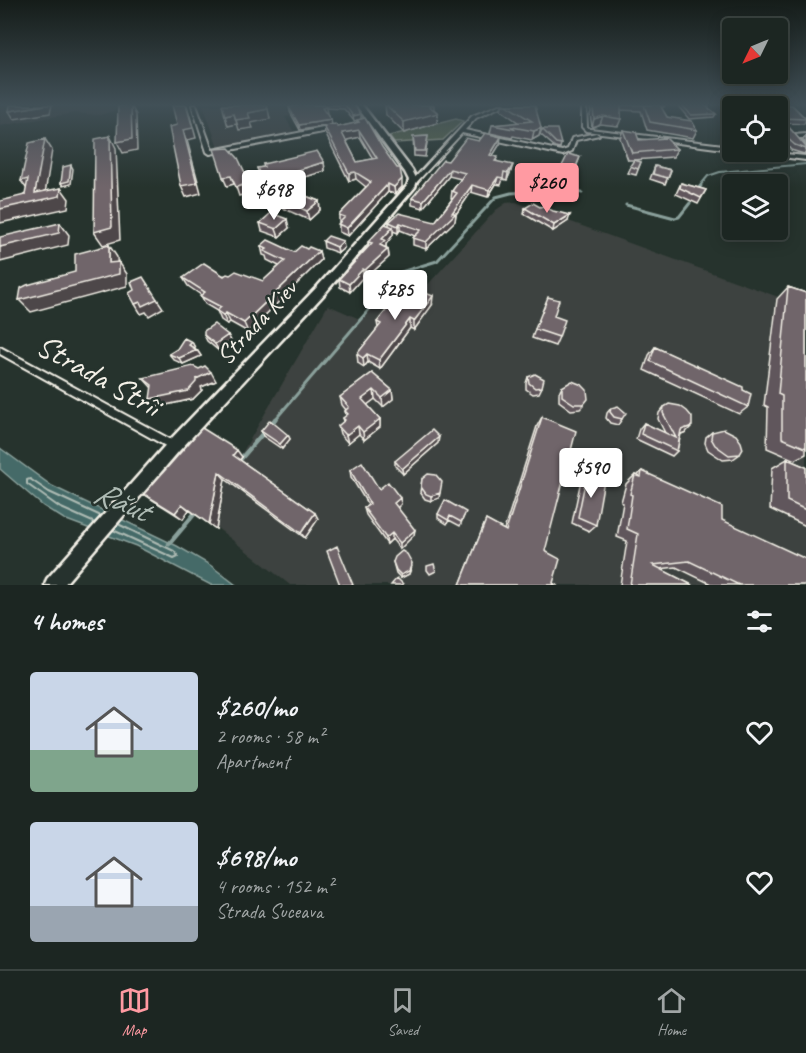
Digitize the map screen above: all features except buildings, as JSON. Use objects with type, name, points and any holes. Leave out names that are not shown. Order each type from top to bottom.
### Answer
[{"type":"main road","points":[[379,132],[406,168],[412,184]]},
{"type":"main road","name":"Strada Kiev","points":[[53,585],[174,446],[322,289],[412,184]]},
{"type":"street","points":[[203,132],[210,152],[313,132]]},
{"type":"street","name":"Strada Kiev","points":[[412,184],[460,132]]},
{"type":"street","points":[[467,132],[563,153],[570,150],[577,137],[604,134]]},
{"type":"street","points":[[598,132],[722,147]]},
{"type":"street","points":[[806,136],[794,136],[806,150]]},
{"type":"street","points":[[788,156],[806,158]]},
{"type":"street","name":"Strada Strîi","points":[[0,350],[174,446]]},
{"type":"shaded area","points":[[213,132],[292,132],[218,147]]},
{"type":"shaded area","points":[[516,202],[806,307],[806,585],[290,585],[217,528],[224,484],[328,305],[362,320],[387,288],[421,292],[496,210],[506,203]]},
{"type":"green space","points":[[404,132],[451,132],[443,140],[394,143],[389,136]]},
{"type":"water","points":[[0,448],[52,486],[177,546],[210,565],[236,585],[211,585],[136,546],[64,519],[43,506],[0,469]]},
{"type":"waterway","points":[[699,187],[708,176],[720,172],[806,164]]},
{"type":"waterway","points":[[698,189],[701,186]]},
{"type":"waterway","points":[[274,421],[401,272],[437,261],[496,197],[511,193],[565,190],[582,193]]},
{"type":"waterway","points":[[626,205],[675,218],[679,217],[690,203]]},
{"type":"waterway","points":[[272,423],[275,419]]},
{"type":"waterway","points":[[239,461],[264,432]]},
{"type":"waterway","points":[[169,544],[196,512]]},
{"type":"water label","name":"Răut","points":[[122,500]]}]
